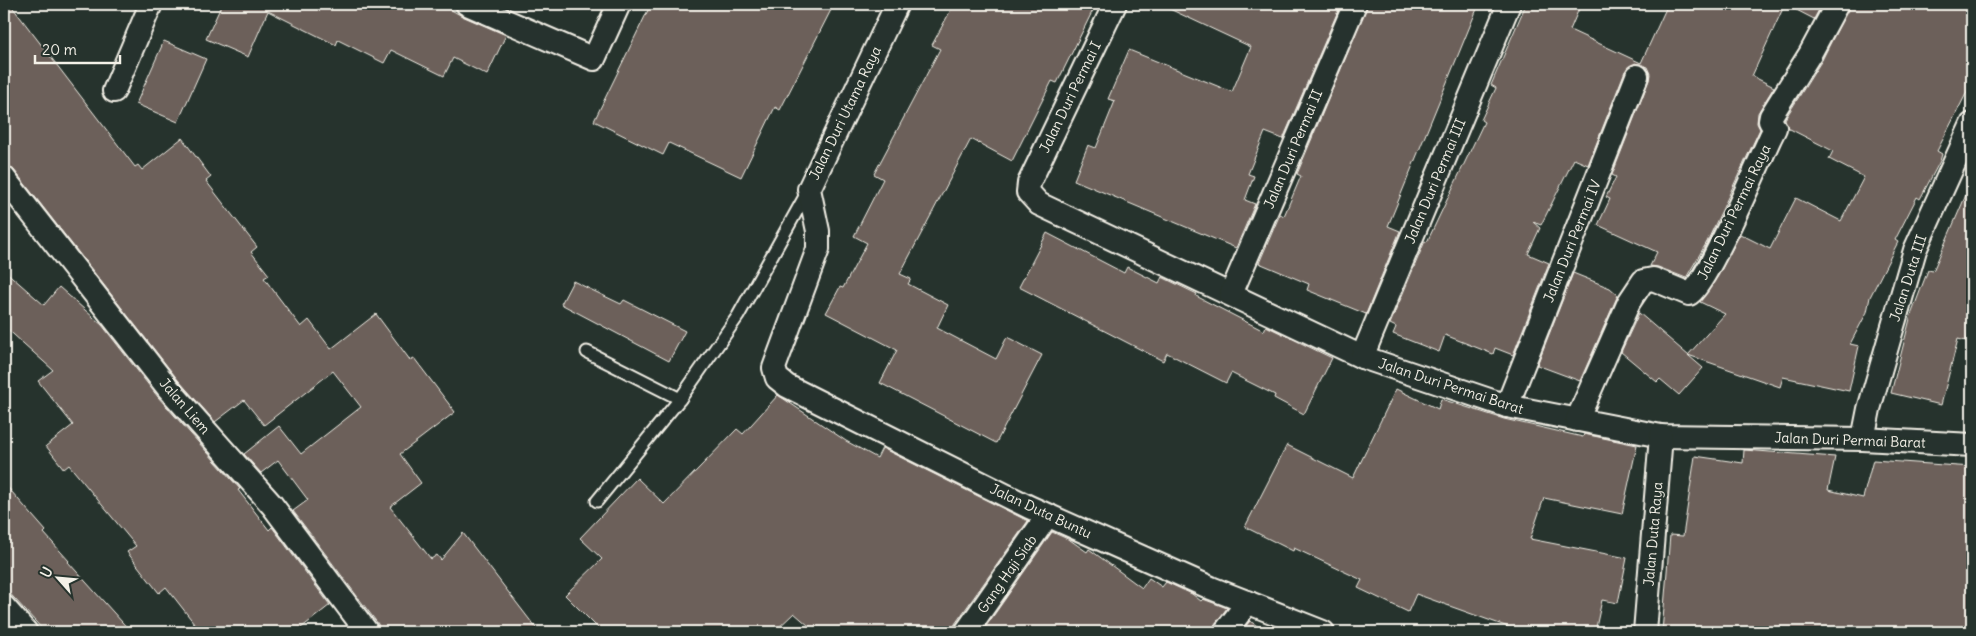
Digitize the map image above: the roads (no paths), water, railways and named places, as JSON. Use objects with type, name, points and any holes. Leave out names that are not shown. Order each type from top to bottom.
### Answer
[{"type":"street","points":[[114,91],[151,4]]},
{"type":"street","points":[[467,4],[594,59],[619,4]]},
{"type":"street","name":"Jalan Duri Utama Raya","points":[[774,368],[818,248],[818,231],[809,189],[897,4]]},
{"type":"street","name":"Jalan Duri Permai I","points":[[1028,192],[1029,183],[1115,4]]},
{"type":"street","name":"Jalan Duri Permai II","points":[[1231,294],[1355,4]]},
{"type":"street","name":"Jalan Duri Permai III","points":[[1362,357],[1509,4]]},
{"type":"street","name":"Jalan Duri Permai Raya","points":[[1577,420],[1629,302],[1643,281],[1653,279],[1688,294],[1700,282],[1735,216],[1770,138],[1774,128],[1770,121],[1771,116],[1810,54],[1838,4]]},
{"type":"street","name":"Jalan Duri Permai IV","points":[[1507,406],[1637,76]]},
{"type":"street","name":"Jalan Duta III","points":[[1863,439],[1869,409],[1915,250],[1972,124]]},
{"type":"street","name":"Jalan Liem","points":[[4,178],[168,388],[272,505],[367,632]]},
{"type":"street","name":"Jalan Duri Permai Barat","points":[[1028,192],[1039,204],[1362,357],[1507,406],[1661,436],[1863,439],[1972,445]]},
{"type":"street","name":"Jalan Duta Buntu","points":[[774,368],[777,378],[786,386],[1048,515],[1248,602],[1323,632]]},
{"type":"street","name":"Jalan Duta Raya","points":[[1645,632],[1661,436]]},
{"type":"street","name":"Gang Haji Siab","points":[[966,632],[1048,515]]},
{"type":"street","points":[[1225,632],[1248,602]]},
{"type":"street","points":[[4,607],[26,632]]},
{"type":"lane","points":[[597,501],[680,399],[738,316],[809,189]]},
{"type":"lane","points":[[587,352],[680,399]]}]
